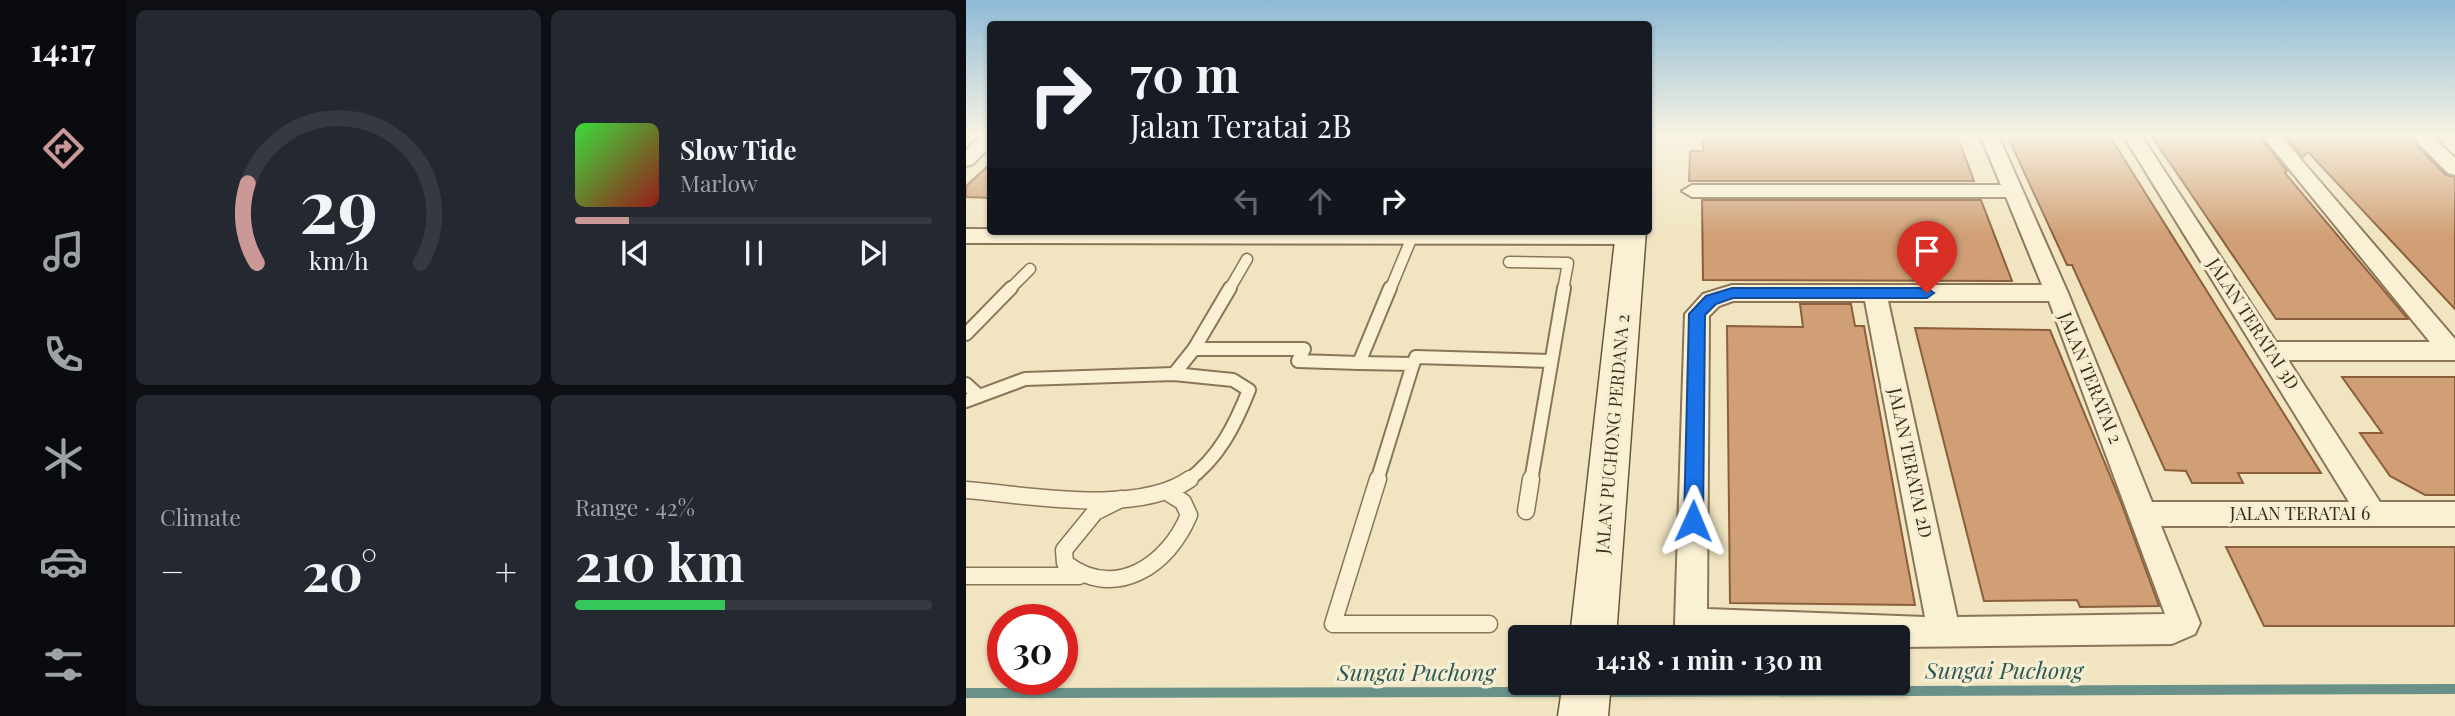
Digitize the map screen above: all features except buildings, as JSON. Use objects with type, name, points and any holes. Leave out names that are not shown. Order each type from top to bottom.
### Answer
[{"type":"street","name":"JALAN TERATAI 2","points":[[1944,632],[2172,629],[2184,623],[2057,293],[2003,168]]},
{"type":"street","name":"JALAN TERATAI 3D","points":[[2154,168],[2372,514]]},
{"type":"street","points":[[2299,168],[2453,351]]},
{"type":"street","points":[[1692,191],[2013,191]]},
{"type":"street","points":[[966,236],[1006,235]]},
{"type":"street","points":[[1169,235],[1558,235]]},
{"type":"street","name":"JALAN PUCHONG PERDANA 2","points":[[1596,619],[1631,235]]},
{"type":"street","points":[[1944,632],[1691,624],[1697,314],[1711,300],[1732,293],[2057,293]]},
{"type":"street","name":"JALAN TERATAI 2D","points":[[1875,293],[1944,632]]},
{"type":"street","points":[[2271,351],[2453,351]]},
{"type":"street","name":"JALAN TERATAI 6","points":[[2144,514],[2455,513]]},
{"type":"street","points":[[1583,716],[1585,695]]},
{"type":"lane","points":[[1359,363],[1412,237]]},
{"type":"lane","points":[[1174,374],[1194,349],[1247,258]]},
{"type":"lane","points":[[1509,262],[1568,262],[1526,511]]},
{"type":"lane","points":[[966,334],[1030,269]]},
{"type":"lane","points":[[1194,349],[1304,349],[1298,361],[1413,364]]},
{"type":"lane","points":[[1489,624],[1333,624],[1416,357],[1551,361]]},
{"type":"lane","points":[[966,401],[1025,379],[1174,374],[1233,380],[1249,390],[1222,447],[1196,476],[1167,492],[1122,498],[966,490]]},
{"type":"lane","points":[[966,384],[979,396]]},
{"type":"lane","points":[[966,576],[1079,576],[1093,580],[1120,579],[1149,568],[1177,543],[1189,514],[1183,502],[1167,492]]},
{"type":"lane","points":[[1079,576],[1065,563],[1064,550],[1095,512],[1122,498]]},
{"type":"waterway","name":"Sungai Puchong","points":[[1910,691],[2455,689]]},
{"type":"waterway","name":"Sungai Puchong","points":[[966,693],[1508,692]]},
{"type":"route","points":[[1693,521],[1697,314],[1711,300],[1732,293],[1927,293]]}]
